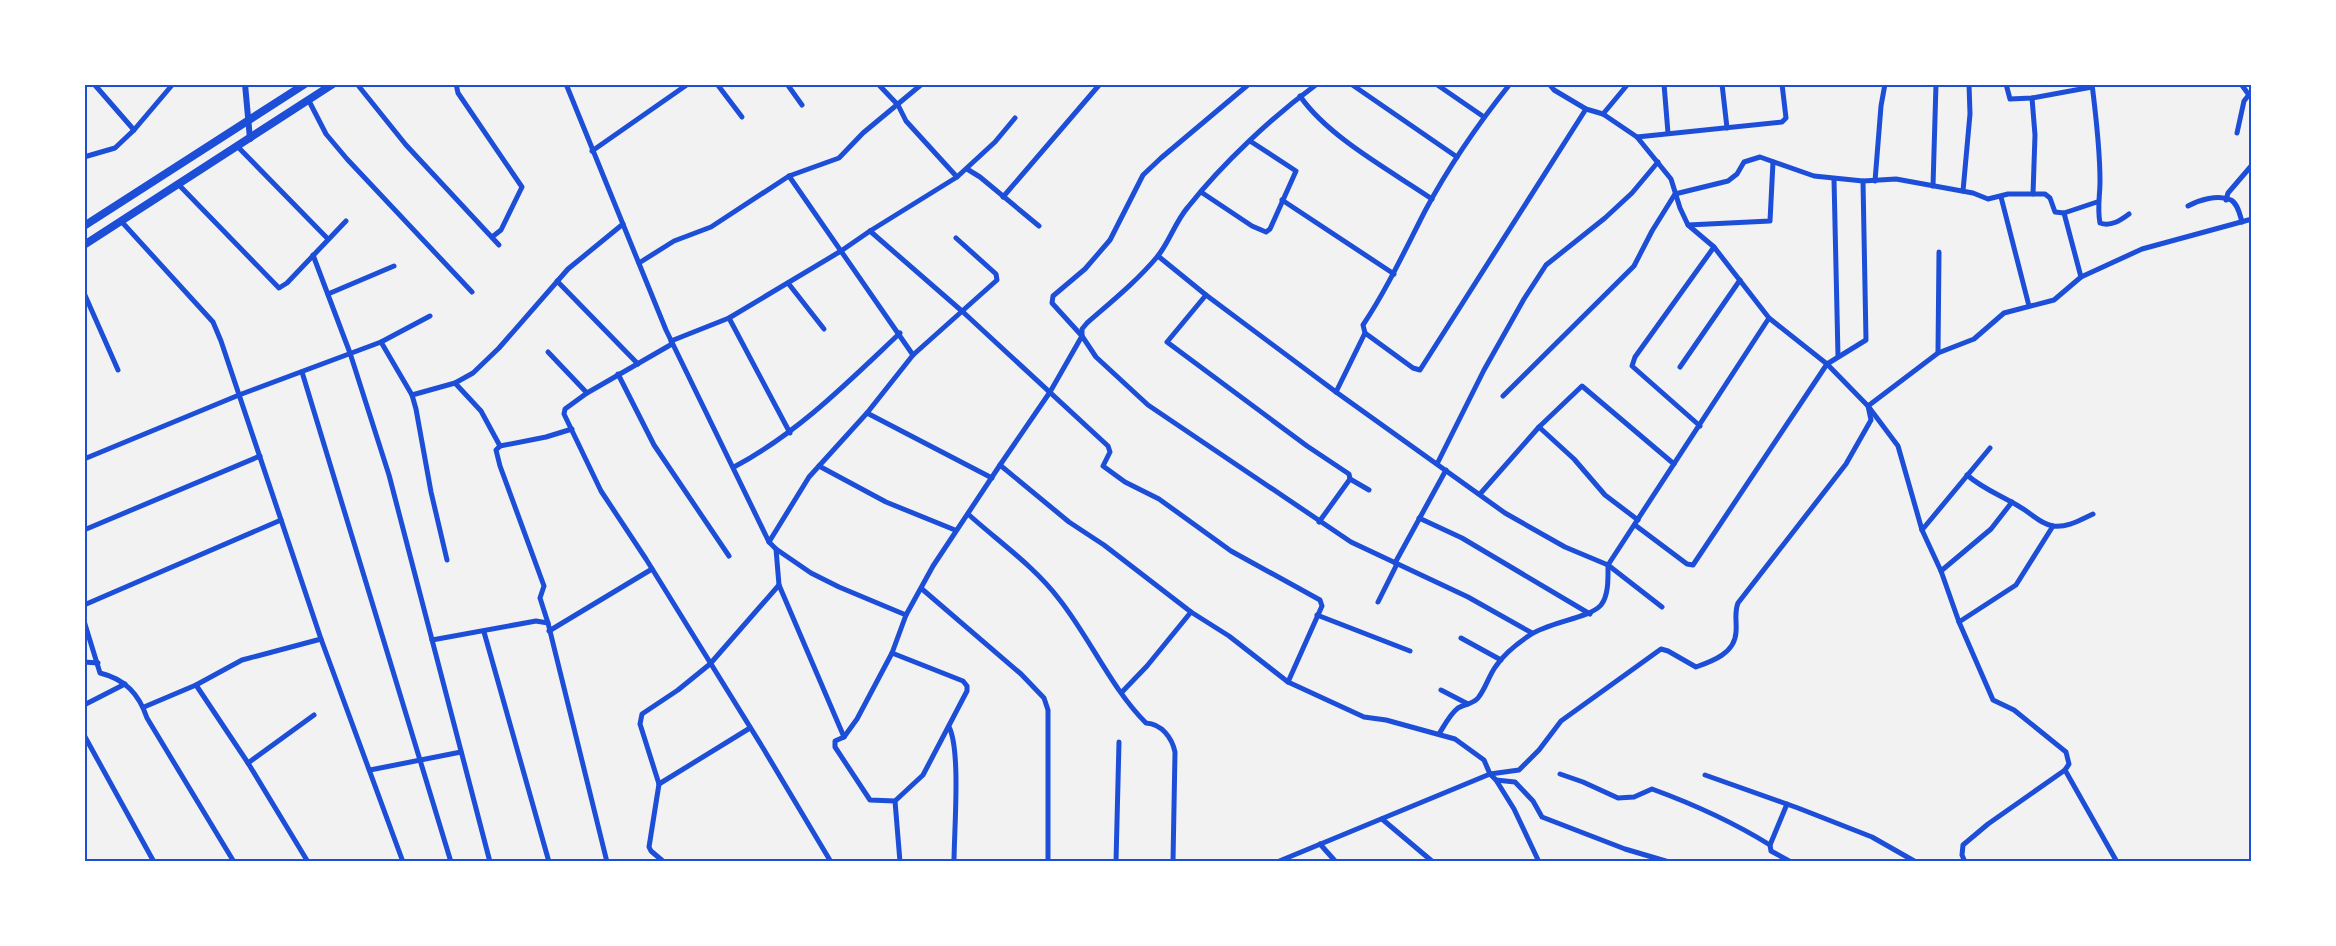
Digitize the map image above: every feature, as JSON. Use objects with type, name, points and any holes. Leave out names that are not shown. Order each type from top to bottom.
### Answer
[{"type":"main road","points":[[84,226],[305,84]]},
{"type":"main road","points":[[85,242],[179,185],[333,84]]},
{"type":"street","points":[[94,84],[134,130]]},
{"type":"street","points":[[85,156],[115,148],[134,130],[173,84]]},
{"type":"street","points":[[245,84],[250,139]]},
{"type":"street","points":[[357,84],[406,145],[499,245]]},
{"type":"street","points":[[456,84],[458,93],[522,187],[501,230],[492,237]]},
{"type":"street","points":[[566,84],[672,343],[769,542],[811,573],[906,615]]},
{"type":"street","points":[[592,151],[688,84]]},
{"type":"street","points":[[717,84],[742,117]]},
{"type":"street","points":[[787,84],[802,105]]},
{"type":"street","points":[[878,84],[898,105],[906,121],[957,177]]},
{"type":"street","points":[[639,263],[674,241],[711,227],[789,176],[839,158],[863,133],[922,84]]},
{"type":"street","points":[[1003,197],[1100,84]]},
{"type":"street","points":[[1250,84],[1143,175],[1110,240],[1085,269],[1053,296],[1052,303],[1082,336],[1096,357],[1148,405],[1351,542],[1468,597],[1532,633]]},
{"type":"street","points":[[892,653],[963,681],[967,686],[967,692],[922,775],[895,801],[870,800],[835,747],[835,741],[844,737],[857,718],[892,653],[906,615],[955,530],[1050,392],[1082,336],[1082,329],[1158,256],[1172,230],[1201,192],[1250,141],[1300,96],[1317,84]]},
{"type":"street","points":[[1351,84],[1457,157]]},
{"type":"street","points":[[1436,84],[1484,117]]},
{"type":"street","points":[[1510,84],[1457,157],[1432,199],[1394,274],[1363,325],[1365,333],[1413,368],[1420,370],[1586,109]]},
{"type":"street","points":[[1549,84],[1554,90],[1586,109],[1602,114],[1637,137],[1671,179],[1688,225],[1714,248],[1769,318],[1827,364],[1868,406],[1898,446],[1922,530],[1993,700],[2014,710],[2066,752],[2069,764],[2065,770],[1963,845],[1962,855],[1965,862]]},
{"type":"street","points":[[1554,90],[1559,84]]},
{"type":"street","points":[[1602,114],[1628,84]]},
{"type":"street","points":[[1664,84],[1668,133]]},
{"type":"street","points":[[1722,84],[1727,128]]},
{"type":"street","points":[[1637,137],[1782,122],[1786,118],[1782,84]]},
{"type":"street","points":[[1875,181],[1885,84]]},
{"type":"street","points":[[1934,186],[1936,84]]},
{"type":"street","points":[[1963,191],[1970,114],[1969,84]]},
{"type":"street","points":[[2006,84],[2010,99],[2032,98],[2092,85],[2097,116],[2100,183],[2097,202],[2100,223],[2116,222],[2129,214]]},
{"type":"street","points":[[2237,134],[2244,101],[2250,93],[2241,84]]},
{"type":"street","points":[[1300,96],[1308,108],[1325,124],[1432,199]]},
{"type":"street","points":[[2032,98],[2035,135],[2033,194]]},
{"type":"street","points":[[309,101],[326,134],[347,159],[472,292]]},
{"type":"street","points":[[831,862],[652,569],[600,491],[564,414],[565,409],[586,393],[672,343],[729,318],[841,251],[957,177],[995,142],[1015,118]]},
{"type":"street","points":[[1201,192],[1252,226],[1266,232],[1270,229],[1296,171],[1250,141]]},
{"type":"street","points":[[238,147],[328,239]]},
{"type":"street","points":[[1503,396],[1634,266],[1675,194],[1728,181],[1737,174],[1744,162],[1760,158],[1814,176],[1863,181],[1896,179],[1963,191],[1988,199],[2008,194],[2045,195],[2050,198],[2055,212],[2064,213],[2097,202]]},
{"type":"street","points":[[1437,464],[1484,370],[1546,265],[1626,200],[1658,162]]},
{"type":"street","points":[[1688,225],[1770,221],[1773,162]]},
{"type":"street","points":[[2226,200],[2252,165]]},
{"type":"street","points":[[968,169],[1039,226]]},
{"type":"street","points":[[789,176],[913,354]]},
{"type":"street","points":[[1834,179],[1838,356]]},
{"type":"street","points":[[1539,427],[1574,459],[1605,495],[1687,564],[1693,565],[1827,364],[1866,340],[1863,181]]},
{"type":"street","points":[[179,185],[279,288],[346,221]]},
{"type":"street","points":[[2001,197],[2029,306]]},
{"type":"street","points":[[2188,206],[2197,201],[2216,198],[2231,201],[2237,207],[2242,222]]},
{"type":"street","points":[[1282,200],[1394,274]]},
{"type":"street","points":[[2064,213],[2081,277]]},
{"type":"street","points":[[1868,406],[1938,353],[1974,339],[2004,313],[2054,300],[2081,277],[2142,249],[2252,219]]},
{"type":"street","points":[[122,221],[213,322],[321,639],[403,862]]},
{"type":"street","points":[[412,395],[455,383],[473,373],[499,348],[568,269],[623,224]]},
{"type":"street","points":[[870,231],[963,312],[1108,446],[1110,452],[1103,466],[1125,482],[1159,499],[1231,551],[1320,600],[1322,606],[1288,682]]},
{"type":"street","points":[[769,542],[809,477],[867,413],[913,354],[963,312],[998,277],[956,238]]},
{"type":"street","points":[[1700,426],[1632,366],[1635,357],[1714,248]]},
{"type":"street","points":[[1938,353],[1939,252]]},
{"type":"street","points":[[313,255],[350,353],[389,475],[490,862]]},
{"type":"street","points":[[1158,256],[1206,295],[1336,392],[1480,494],[1525,525],[1608,565],[1662,607]]},
{"type":"street","points":[[328,294],[394,266]]},
{"type":"street","points":[[1680,367],[1740,280]]},
{"type":"street","points":[[557,281],[638,364]]},
{"type":"street","points":[[788,283],[824,329]]},
{"type":"street","points":[[84,293],[118,370]]},
{"type":"street","points":[[1206,295],[1168,338],[1169,346],[1349,474],[1350,479],[1369,490]]},
{"type":"street","points":[[84,459],[239,395],[381,342],[430,316]]},
{"type":"street","points":[[729,318],[790,433]]},
{"type":"street","points":[[1439,734],[1457,709],[1477,699],[1501,660],[1532,633],[1571,617],[1590,614],[1602,604],[1607,588],[1608,565],[1769,318]]},
{"type":"street","points":[[734,467],[790,433],[900,333]]},
{"type":"street","points":[[1336,392],[1365,333]]},
{"type":"street","points":[[381,342],[412,395],[447,560]]},
{"type":"street","points":[[548,352],[586,393]]},
{"type":"street","points":[[302,372],[451,862]]},
{"type":"street","points":[[618,374],[654,445],[729,556]]},
{"type":"street","points":[[455,383],[481,411],[500,446]]},
{"type":"street","points":[[1480,494],[1539,427],[1582,386],[1674,464]]},
{"type":"street","points":[[1277,862],[1490,774],[1519,770],[1539,750],[1561,721],[1661,649],[1696,667],[1718,659],[1731,647],[1736,634],[1735,610],[1738,603],[1846,464],[1871,420],[1868,406]]},
{"type":"street","points":[[867,413],[992,478]]},
{"type":"street","points":[[572,429],[546,437],[500,446],[496,450],[544,586],[540,598],[607,862]]},
{"type":"street","points":[[1922,530],[1990,448]]},
{"type":"street","points":[[84,530],[260,456]]},
{"type":"street","points":[[1000,465],[1070,522],[1104,545],[1191,612],[1229,636],[1288,682],[1364,717],[1386,720],[1455,739],[1485,760],[1490,774],[1514,809],[1539,862]]},
{"type":"street","points":[[819,466],[886,502],[955,530]]},
{"type":"street","points":[[1378,602],[1419,518],[1446,470]]},
{"type":"street","points":[[1967,475],[1987,490],[2053,526],[2072,525],[2093,514]]},
{"type":"street","points":[[1319,522],[1350,479]]},
{"type":"street","points":[[1941,571],[1991,529],[2012,502]]},
{"type":"street","points":[[968,514],[1044,580],[1076,621],[1132,709],[1146,723],[1154,723],[1173,743],[1175,764],[1173,862]]},
{"type":"street","points":[[1419,518],[1462,538],[1590,614]]},
{"type":"street","points":[[84,605],[281,520]]},
{"type":"street","points":[[1959,622],[2016,585],[2053,526]]},
{"type":"street","points":[[776,549],[779,585],[844,737]]},
{"type":"street","points":[[549,632],[652,569]]},
{"type":"street","points":[[664,862],[649,847],[659,784],[640,724],[642,714],[678,690],[710,664],[779,585]]},
{"type":"street","points":[[922,588],[1021,674],[1044,698],[1048,710],[1048,862]]},
{"type":"street","points":[[1122,692],[1147,666],[1191,612]]},
{"type":"street","points":[[1317,615],[1410,651]]},
{"type":"street","points":[[84,621],[100,673],[113,676],[136,694],[144,707],[147,718],[234,862]]},
{"type":"street","points":[[432,640],[536,621],[548,623]]},
{"type":"street","points":[[484,632],[549,862]]},
{"type":"street","points":[[1461,638],[1501,660]]},
{"type":"street","points":[[144,707],[196,685],[242,660],[321,639]]},
{"type":"street","points":[[84,662],[98,663]]},
{"type":"street","points":[[84,705],[125,684]]},
{"type":"street","points":[[196,685],[248,763],[308,862]]},
{"type":"street","points":[[1441,690],[1468,704]]},
{"type":"street","points":[[248,763],[314,715]]},
{"type":"street","points":[[949,727],[954,739],[955,762],[954,862]]},
{"type":"street","points":[[659,784],[750,728]]},
{"type":"street","points":[[84,735],[154,862]]},
{"type":"street","points":[[1116,862],[1119,742]]},
{"type":"street","points":[[370,770],[461,752]]},
{"type":"street","points":[[2065,770],[2117,862]]},
{"type":"street","points":[[1560,774],[1618,798],[1634,797],[1652,789],[1741,827],[1770,844]]},
{"type":"street","points":[[1705,775],[1872,837],[1916,862]]},
{"type":"street","points":[[1496,780],[1515,782],[1533,801],[1542,817],[1625,849],[1669,862]]},
{"type":"street","points":[[895,801],[900,862]]},
{"type":"street","points":[[1787,804],[1770,844],[1771,851],[1791,862]]},
{"type":"street","points":[[1382,819],[1434,862]]},
{"type":"street","points":[[1320,844],[1336,862]]}]
